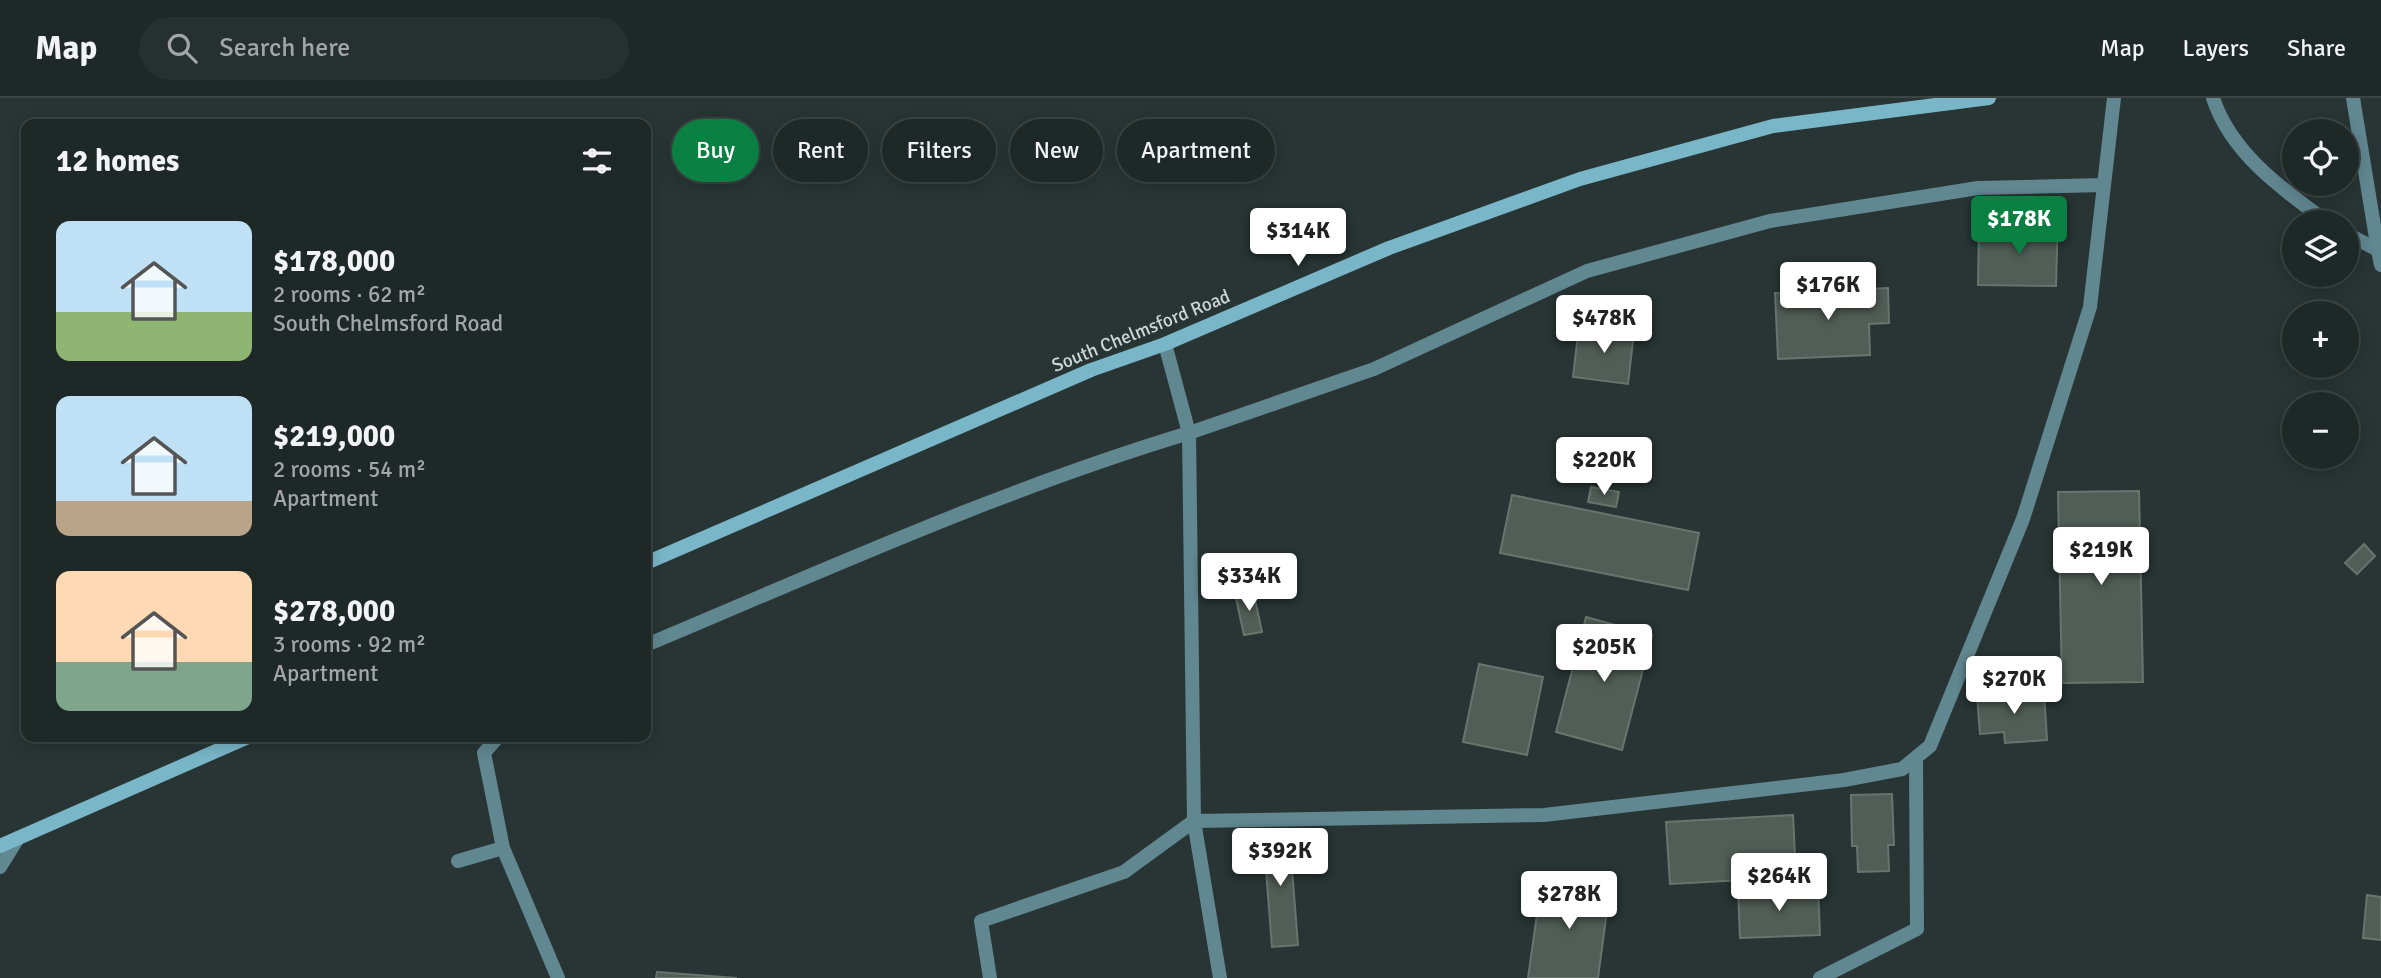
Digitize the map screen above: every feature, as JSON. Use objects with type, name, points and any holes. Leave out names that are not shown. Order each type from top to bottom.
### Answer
[{"type":"main road","name":"South Chelmsford Road","points":[[651,561],[1091,370],[1165,344],[1389,248],[1580,179],[1773,126],[1989,98]]},
{"type":"main road","points":[[0,846],[237,742]]},
{"type":"street","points":[[990,978],[981,921],[1125,872],[1194,821],[1544,815],[1844,780],[1902,769],[1930,746],[2023,519],[2090,307],[2114,98]]},
{"type":"street","points":[[2213,98],[2221,124],[2275,185],[2310,210]]},
{"type":"street","points":[[2353,98],[2381,265]]},
{"type":"street","points":[[651,643],[936,523],[1125,453],[1374,369],[1587,271],[1757,224],[1978,188],[2104,185]]},
{"type":"street","points":[[2359,240],[2378,250]]},
{"type":"street","points":[[1165,344],[1189,433],[1194,821],[1220,978]]},
{"type":"street","points":[[493,742],[484,752],[503,848],[558,978]]},
{"type":"street","points":[[1820,978],[1917,929],[1916,758]]},
{"type":"street","points":[[0,867],[18,838]]},
{"type":"street","points":[[458,861],[503,848]]},
{"type":"building","points":[[2045,215],[2058,215],[2056,286],[1978,285],[1979,228],[2045,230]]},
{"type":"building","points":[[1888,288],[1889,323],[1869,324],[1870,355],[1778,359],[1775,293]]},
{"type":"building","points":[[1579,326],[1634,332],[1628,384],[1573,377]]},
{"type":"building","points":[[1591,487],[1619,492],[1616,507],[1588,502]]},
{"type":"building","points":[[2139,491],[2143,682],[2062,683],[2058,492]]},
{"type":"building","points":[[1512,495],[1699,533],[1688,590],[1500,553]]},
{"type":"building","points":[[2364,544],[2375,556],[2357,574],[2345,563]]},
{"type":"building","points":[[1253,590],[1262,632],[1244,635],[1235,594]]},
{"type":"building","points":[[1586,617],[1652,635],[1622,750],[1556,732]]},
{"type":"building","points":[[1479,664],[1543,677],[1527,755],[1463,742]]},
{"type":"building","points":[[2044,690],[2047,740],[2005,743],[2004,732],[1980,734],[1977,695]]},
{"type":"building","points":[[1892,794],[1894,845],[1888,845],[1889,871],[1858,872],[1857,846],[1852,846],[1851,795]]},
{"type":"building","points":[[1793,815],[1795,856],[1815,854],[1816,876],[1670,884],[1666,822]]},
{"type":"building","points":[[1289,830],[1298,945],[1272,947],[1263,831]]},
{"type":"building","points":[[1542,879],[1610,888],[1598,978],[1528,978]]},
{"type":"building","points":[[1818,887],[1820,935],[1740,938],[1738,891]]},
{"type":"building","points":[[2367,895],[2381,897],[2381,940],[2363,938]]},
{"type":"building","points":[[657,972],[737,978],[656,978]]}]
